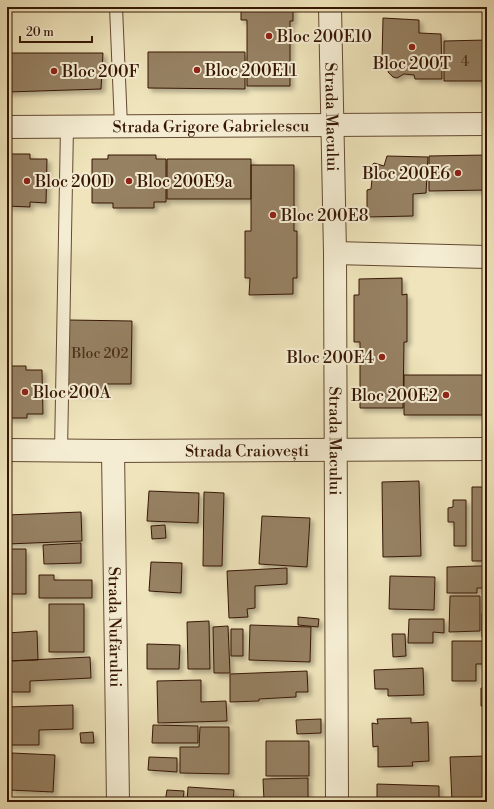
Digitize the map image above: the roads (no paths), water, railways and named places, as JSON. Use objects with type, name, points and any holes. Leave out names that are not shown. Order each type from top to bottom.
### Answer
[{"type":"street","name":"Strada Macului","points":[[330,7],[335,252],[338,802]]},
{"type":"street","name":"Strada Grigore Gabrielescu","points":[[7,127],[487,124]]},
{"type":"street","points":[[335,252],[487,257]]},
{"type":"street","name":"Strada Craiovești","points":[[7,450],[113,452],[335,449],[487,449]]},
{"type":"street","name":"Strada Nufărului","points":[[113,452],[118,802]]},
{"type":"lane","points":[[116,7],[121,126]]},
{"type":"lane","points":[[61,451],[67,126]]},
{"type":"place","name":"Bloc 200E10","points":[[269,36]]},
{"type":"place","name":"Bloc 200T","points":[[412,47]]},
{"type":"place","name":"Bloc 200E11","points":[[197,70]]},
{"type":"place","name":"Bloc 200F","points":[[54,71]]},
{"type":"place","name":"Bloc 200E6","points":[[458,173]]},
{"type":"place","name":"Bloc 200D","points":[[27,181]]},
{"type":"place","name":"Bloc 200E9a","points":[[129,181]]},
{"type":"place","name":"Bloc 200E8","points":[[273,215]]},
{"type":"place","name":"Bloc 200E4","points":[[382,357]]},
{"type":"place","name":"Bloc 200A","points":[[25,392]]},
{"type":"place","name":"Bloc 200E2","points":[[446,395]]}]
